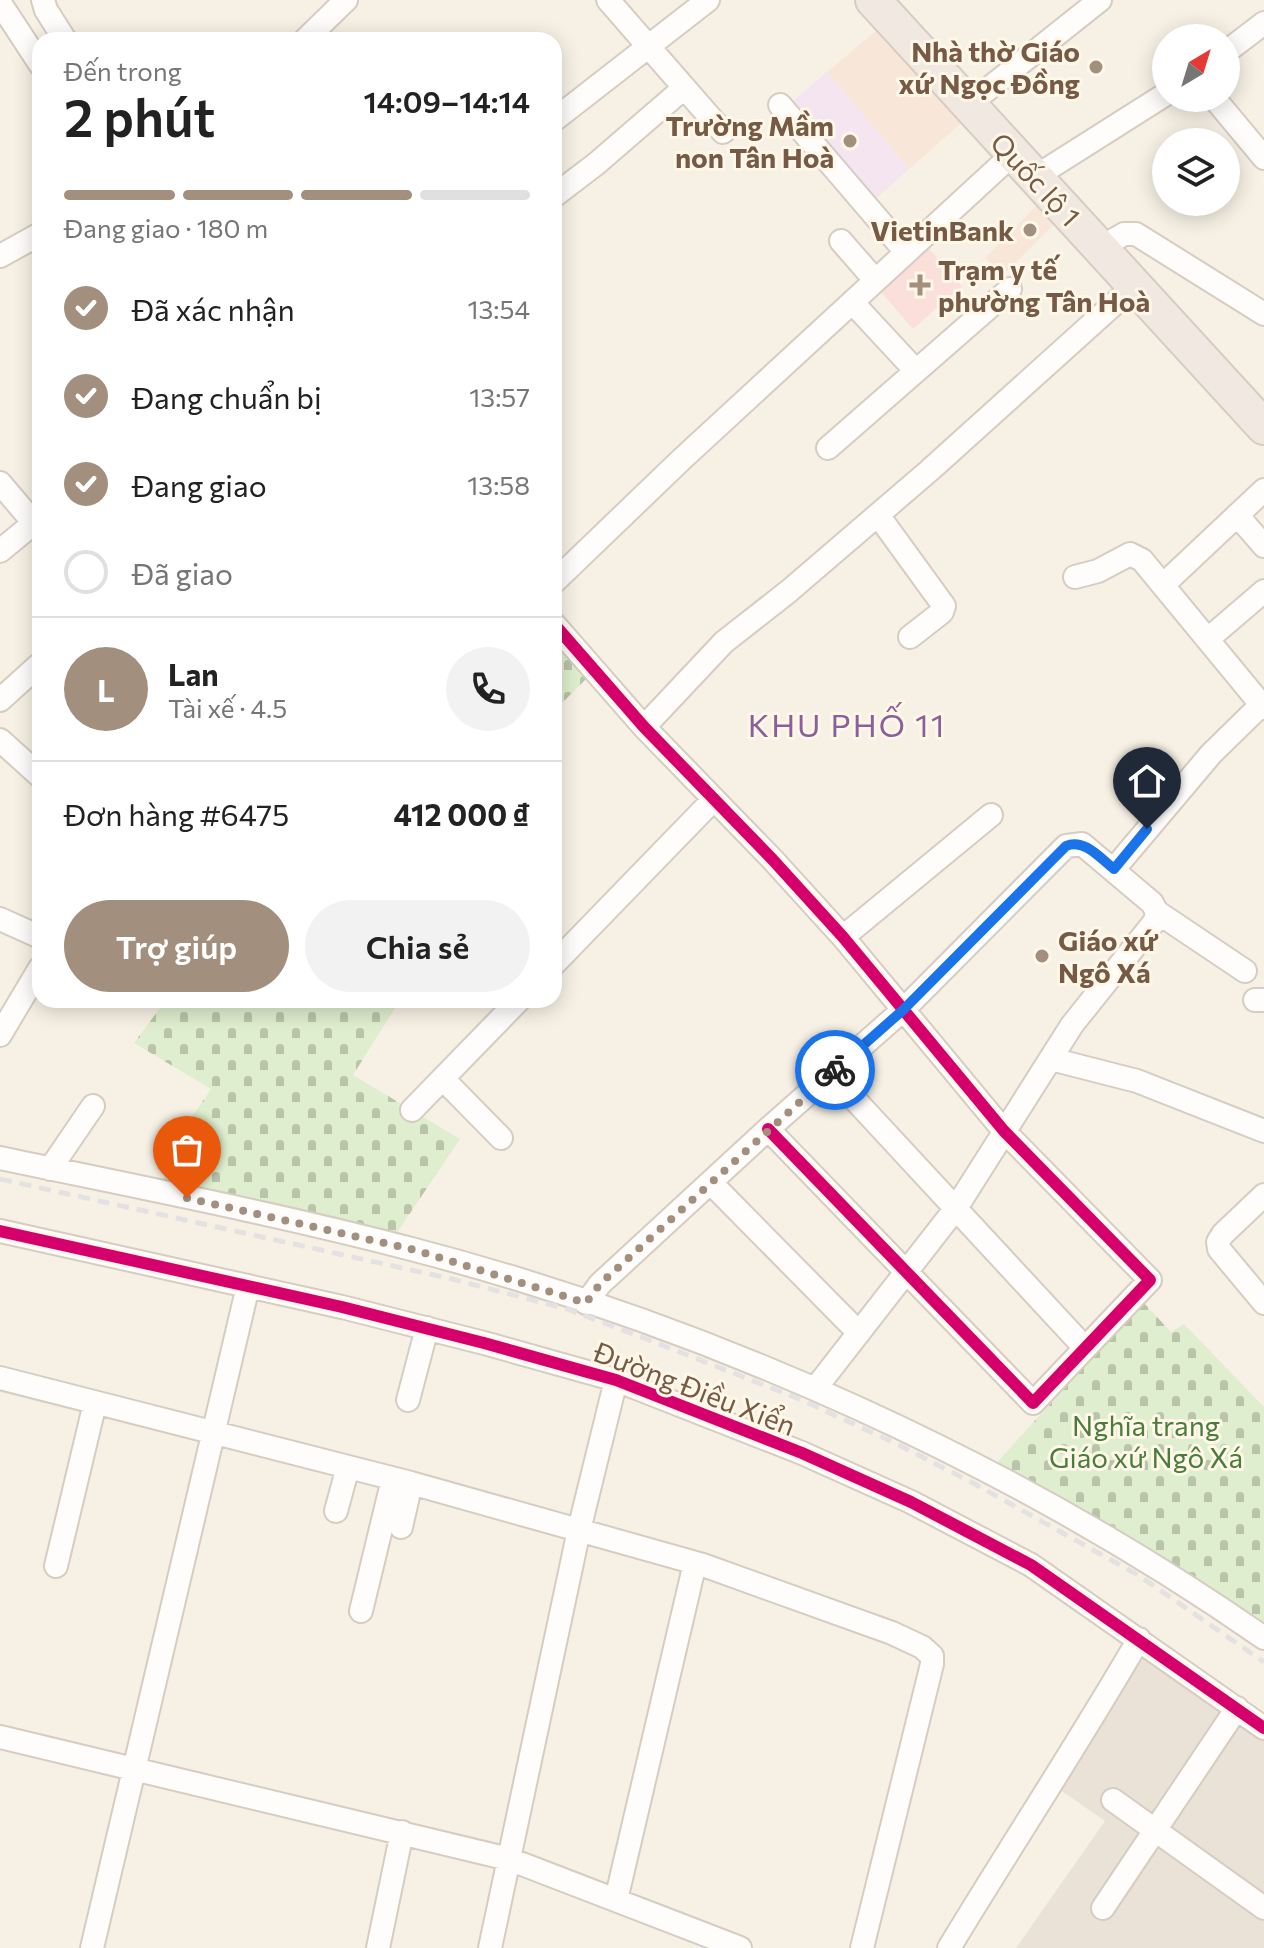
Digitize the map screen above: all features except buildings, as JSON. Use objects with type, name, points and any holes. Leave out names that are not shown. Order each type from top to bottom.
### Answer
[{"type":"highway","name":"Quốc lộ 1","points":[[873,0],[1264,427]]},
{"type":"street","points":[[43,0],[60,32]]},
{"type":"street","points":[[313,32],[346,0]]},
{"type":"street","points":[[608,0],[723,132]]},
{"type":"street","points":[[562,114],[708,0]]},
{"type":"street","points":[[968,105],[1100,0]]},
{"type":"street","points":[[0,3],[32,52]]},
{"type":"street","points":[[1240,41],[1264,23]]},
{"type":"street","points":[[562,190],[684,88]]},
{"type":"street","points":[[562,574],[906,252],[1024,166],[1152,101]]},
{"type":"street","points":[[780,105],[906,252]]},
{"type":"street","points":[[1226,112],[1264,158]]},
{"type":"street","points":[[1100,248],[1124,234],[1136,234],[1264,314]]},
{"type":"street","points":[[0,256],[32,238]]},
{"type":"street","points":[[841,241],[875,280]]},
{"type":"street","points":[[644,727],[724,642],[878,515],[1134,286]]},
{"type":"street","points":[[828,448],[1010,289]]},
{"type":"street","points":[[852,302],[916,371]]},
{"type":"street","points":[[0,483],[32,515]]},
{"type":"street","points":[[1163,585],[1264,490]]},
{"type":"street","points":[[878,515],[944,606],[942,612],[910,637]]},
{"type":"street","points":[[1237,515],[1264,546]]},
{"type":"street","points":[[0,551],[32,524]]},
{"type":"street","points":[[1075,577],[1098,571],[1130,554],[1142,560],[1263,705],[1211,754],[1114,869]]},
{"type":"street","points":[[1208,639],[1264,591]]},
{"type":"street","points":[[562,633],[644,727],[843,937],[1004,1131],[1150,1280],[1033,1403],[768,1129]]},
{"type":"street","points":[[0,700],[32,671]]},
{"type":"street","points":[[0,740],[32,769]]},
{"type":"street","points":[[562,956],[714,799]]},
{"type":"street","points":[[843,937],[991,815]]},
{"type":"street","points":[[586,1303],[600,1284],[903,1010],[1066,846],[1082,844],[1152,903],[1157,912],[1245,971]]},
{"type":"street","points":[[815,1389],[956,1208],[1072,1025],[1155,921],[1157,912]]},
{"type":"street","points":[[0,919],[32,933]]},
{"type":"street","points":[[0,1035],[32,981]]},
{"type":"street","points":[[412,1110],[511,1008]]},
{"type":"street","points":[[1051,1059],[1137,1081],[1264,1131]]},
{"type":"street","points":[[831,1074],[1085,1348]]},
{"type":"street","points":[[443,1079],[501,1138]]},
{"type":"street","points":[[50,1169],[93,1106]]},
{"type":"street","points":[[0,1158],[415,1250],[667,1329],[815,1389],[954,1456],[1144,1559],[1264,1638]]},
{"type":"street","points":[[711,1183],[859,1333]]},
{"type":"street","points":[[1264,1195],[1218,1242],[1219,1249],[1264,1303]]},
{"type":"street","name":"Đường Điều Xiển","points":[[0,1231],[427,1328],[616,1380],[802,1453],[911,1502],[1031,1565],[1264,1728]]},
{"type":"street","points":[[92,1948],[248,1286]]},
{"type":"street","points":[[408,1400],[427,1328]]},
{"type":"street","points":[[0,1378],[402,1481],[695,1563],[892,1633],[922,1647],[932,1656],[932,1664],[862,1948]]},
{"type":"street","points":[[490,1948],[579,1530],[616,1380]]},
{"type":"street","points":[[56,1566],[95,1403]]},
{"type":"street","points":[[336,1511],[348,1467]]},
{"type":"street","points":[[401,1527],[402,1481]]},
{"type":"street","points":[[361,1611],[402,1481]]},
{"type":"street","points":[[616,1900],[695,1563]]},
{"type":"street","points":[[949,1948],[1081,1739],[1139,1639]]},
{"type":"street","points":[[1103,1908],[1237,1708]]},
{"type":"street","points":[[0,1737],[509,1859],[740,1948]]},
{"type":"street","points":[[1113,1800],[1264,1908]]},
{"type":"street","points":[[378,1948],[402,1832]]},
{"type":"shaded area","points":[[883,25],[967,118],[909,169],[827,72]]},
{"type":"shaded area","name":"Trường Mầm non Tân Hoà","points":[[827,72],[909,169],[870,204],[786,107]]},
{"type":"shaded area","name":"VietinBank","points":[[1043,199],[1060,218],[1003,275],[985,258]]},
{"type":"shaded area","name":"Trạm y tế phường Tân Hoà","points":[[924,243],[962,286],[913,329],[877,287]]},
{"type":"shaded area","points":[[1140,1651],[1264,1739],[1264,1948],[1016,1948],[1105,1821],[1056,1787]]},
{"type":"green space","points":[[562,642],[591,674],[562,703]]},
{"type":"green space","points":[[160,1008],[395,1008],[353,1075],[460,1139],[394,1237],[159,1184],[193,1138],[183,1130],[211,1089],[134,1043]]},
{"type":"green space","name":"Nghĩa trang Giáo xứ Ngô Xá","points":[[1143,1302],[1171,1332],[1184,1324],[1264,1407],[1264,1631],[991,1469]]},
{"type":"railway","points":[[0,1179],[452,1279],[567,1309],[649,1340],[797,1398],[973,1483],[1138,1575],[1264,1662]]},
{"type":"cycle path","points":[[562,633],[644,727],[843,937],[1004,1131],[1150,1280],[1033,1403],[768,1129]]},
{"type":"cycle path","points":[[0,1231],[342,1307],[484,1343],[616,1380],[802,1453],[911,1502],[1031,1565],[1264,1728]]},
{"type":"way so far","points":[[187,1198],[415,1250],[586,1303],[600,1284],[835,1070]]},
{"type":"place","name":"Nhà thờ Giáo xứ Ngọc Đồng","points":[[1096,67]]},
{"type":"place","name":"Trường Mầm non Tân Hoà","points":[[850,141]]},
{"type":"place","name":"VietinBank","points":[[1030,230]]},
{"type":"place","name":"Trạm y tế phường Tân Hoà","points":[[920,285]]},
{"type":"place","name":"Giáo xứ Ngô Xá","points":[[1042,956]]},
{"type":"district","name":"KHU PHỐ 11","points":[[847,724]]},
{"type":"route","points":[[835,1070],[903,1010],[1066,846],[1082,844],[1114,869],[1147,829]]}]
